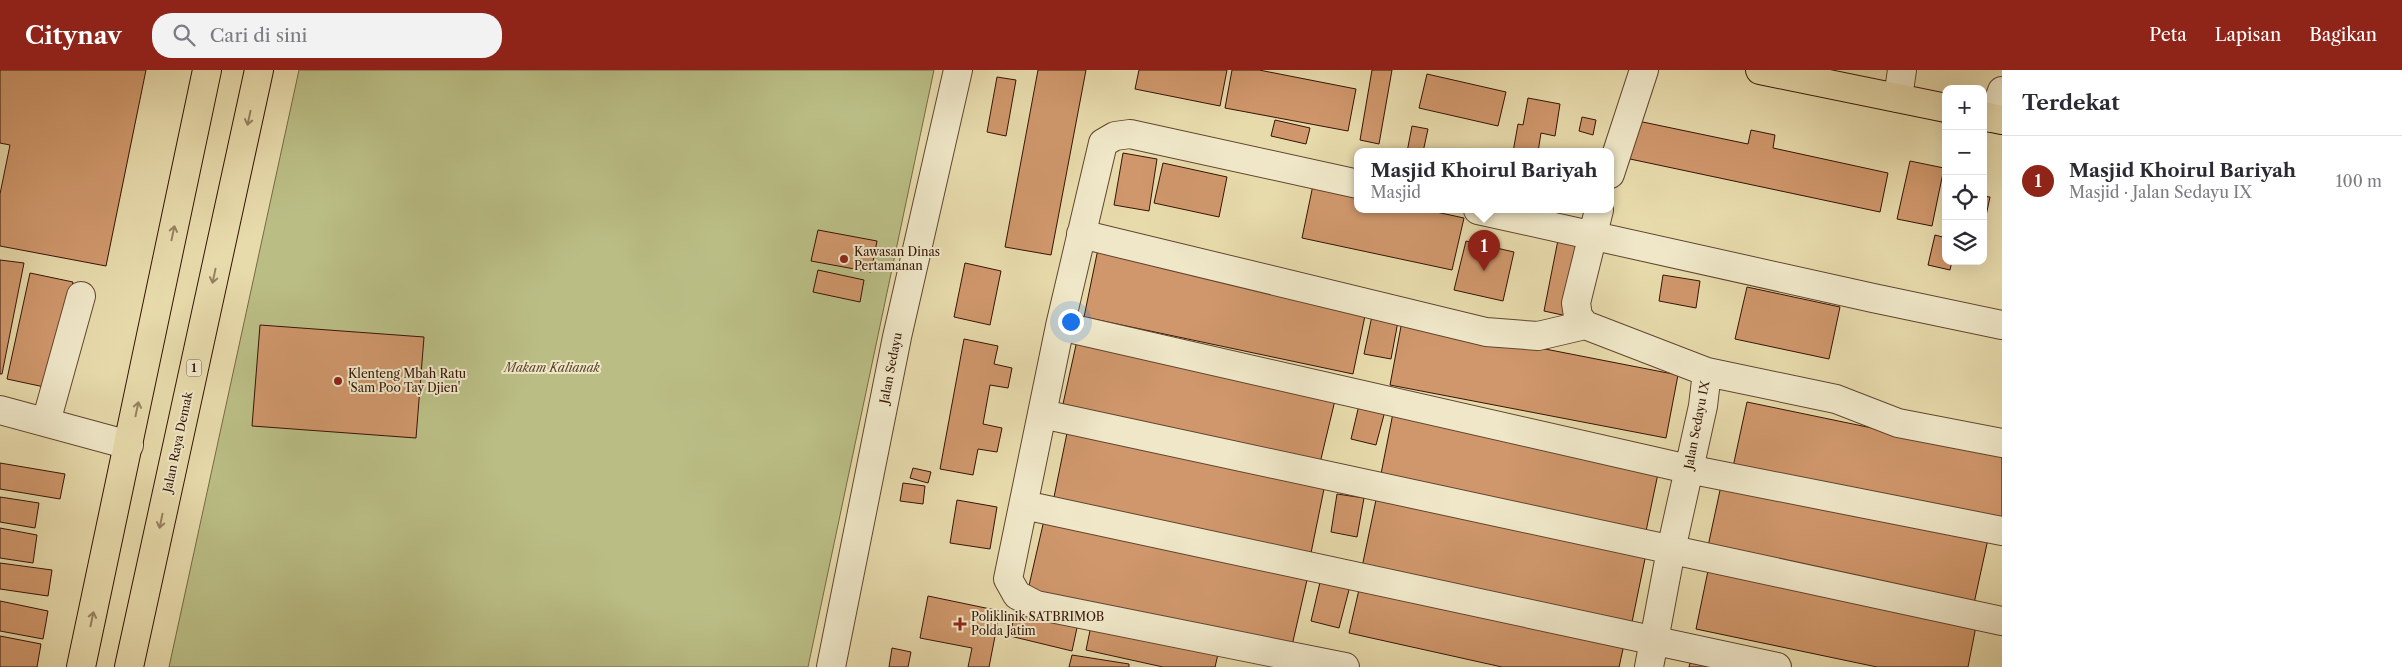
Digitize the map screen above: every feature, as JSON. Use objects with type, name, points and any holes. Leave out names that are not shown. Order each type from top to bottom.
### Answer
[{"type":"highway","points":[[81,667],[207,70]]},
{"type":"highway","name":"Jalan Raya Demak","points":[[129,667],[259,70]]},
{"type":"highway","points":[[1760,70],[1942,107]]},
{"type":"street","name":"Jalan Sedayu","points":[[831,667],[897,336],[958,70]]},
{"type":"street","points":[[1614,162],[1644,70]]},
{"type":"street","points":[[1898,98],[1902,70]]},
{"type":"street","points":[[1993,118],[2002,91]]},
{"type":"street","points":[[1345,667],[1036,605],[1017,595],[1008,579],[1060,326],[1103,143],[1115,136],[1130,134],[1354,183]]},
{"type":"street","points":[[1508,213],[1596,222],[1873,298],[2002,325]]},
{"type":"street","points":[[1081,234],[1486,332],[1538,336],[1585,325],[1578,316],[1576,303],[1596,222]]},
{"type":"street","points":[[46,422],[81,296]]},
{"type":"street","name":"Jalan Sedayu IX","points":[[1585,325],[1707,372],[1703,406],[1671,550],[1649,667]]},
{"type":"street","points":[[1060,326],[1688,469],[2002,531]]},
{"type":"street","points":[[1707,372],[1836,399],[1898,423],[2002,443]]},
{"type":"street","points":[[0,410],[129,444]]},
{"type":"street","points":[[1042,414],[2002,621]]},
{"type":"street","points":[[1024,505],[1777,667]]},
{"type":"green space","name":"Makam Kalianak","points":[[299,70],[934,70],[808,667],[169,667]]},
{"type":"building","points":[[0,70],[146,70],[106,266],[0,246],[0,194],[10,145],[0,143]]},
{"type":"building","points":[[1038,70],[1086,70],[1051,255],[1005,247]]},
{"type":"building","points":[[1139,70],[1227,70],[1220,106],[1135,89]]},
{"type":"building","points":[[1232,70],[1259,70],[1356,89],[1348,131],[1225,108]]},
{"type":"building","points":[[1372,70],[1392,70],[1379,144],[1360,140]]},
{"type":"building","points":[[1427,74],[1506,92],[1498,126],[1419,108]]},
{"type":"building","points":[[997,77],[1016,80],[1006,136],[987,132]]},
{"type":"building","points":[[1528,98],[1560,104],[1555,136],[1541,133],[1539,148],[1514,148],[1518,124],[1523,125]]},
{"type":"building","points":[[1582,117],[1596,120],[1593,135],[1579,131]]},
{"type":"building","points":[[1275,120],[1310,128],[1306,144],[1271,136]]},
{"type":"building","points":[[1638,121],[1748,144],[1751,130],[1775,135],[1773,148],[1888,173],[1880,212],[1630,159]]},
{"type":"building","points":[[1412,126],[1428,129],[1424,148],[1408,148]]},
{"type":"building","points":[[1123,153],[1157,159],[1149,211],[1114,205]]},
{"type":"building","points":[[1910,161],[1942,168],[1942,178],[1932,226],[1897,219]]},
{"type":"building","points":[[1163,163],[1227,177],[1219,217],[1154,203]]},
{"type":"building","points":[[1313,185],[1354,194],[1354,213],[1441,213],[1464,218],[1452,270],[1302,238]]},
{"type":"building","points":[[1987,197],[1990,197],[1987,211]]},
{"type":"building","points":[[818,230],[877,241],[871,272],[811,261]]},
{"type":"building","points":[[1935,235],[1942,237],[1942,265],[1951,265],[1950,270],[1928,265]]},
{"type":"building","points":[[1558,240],[1581,245],[1567,316],[1544,311]]},
{"type":"building","points":[[1466,241],[1514,252],[1503,301],[1454,290]]},
{"type":"building","points":[[1098,249],[1367,306],[1353,374],[1084,317]]},
{"type":"building","points":[[0,260],[24,263],[2,374],[0,374]]},
{"type":"building","points":[[965,263],[1001,271],[990,325],[954,317]]},
{"type":"building","points":[[818,270],[864,280],[860,302],[813,292]]},
{"type":"building","points":[[30,273],[73,282],[49,388],[7,379]]},
{"type":"building","points":[[1663,275],[1700,281],[1696,308],[1659,301]]},
{"type":"building","points":[[1747,287],[1840,307],[1829,359],[1735,339]]},
{"type":"building","points":[[1373,311],[1399,316],[1391,359],[1364,354]]},
{"type":"building","points":[[1402,321],[1678,375],[1666,438],[1390,385]]},
{"type":"building","name":"Klenteng Mbah Ratu 'Sam Poo Tay Djien'","points":[[260,325],[424,337],[416,438],[252,426]]},
{"type":"building","points":[[1078,336],[1336,396],[1320,463],[1063,404]]},
{"type":"building","points":[[964,339],[998,346],[994,364],[1012,368],[1008,388],[990,385],[983,424],[1002,428],[997,452],[978,449],[973,475],[940,469]]},
{"type":"building","points":[[1747,402],[2002,455],[2002,523],[1733,467]]},
{"type":"building","points":[[1359,405],[1385,411],[1376,445],[1351,439]]},
{"type":"building","points":[[1393,413],[1660,464],[1645,536],[1379,484]]},
{"type":"building","points":[[1067,433],[1325,484],[1311,553],[1053,502]]},
{"type":"building","points":[[0,463],[65,474],[60,499],[0,489]]},
{"type":"building","points":[[913,468],[931,472],[928,483],[910,478]]},
{"type":"building","points":[[1722,481],[1988,539],[1973,608],[1707,551]]},
{"type":"building","points":[[903,483],[925,486],[923,504],[900,501]]},
{"type":"building","points":[[1337,494],[1364,498],[1357,537],[1331,532]]},
{"type":"building","points":[[1377,495],[1647,549],[1631,627],[1361,572]]},
{"type":"building","points":[[0,497],[39,503],[35,528],[0,522]]},
{"type":"building","points":[[957,500],[997,507],[990,549],[950,543]]},
{"type":"building","points":[[1044,520],[1307,580],[1291,650],[1028,590]]},
{"type":"building","points":[[0,528],[37,535],[33,563],[0,558]]},
{"type":"building","points":[[1710,561],[1978,616],[1968,667],[1877,667],[1696,629]]},
{"type":"building","points":[[0,563],[52,570],[48,596],[0,589]]},
{"type":"building","points":[[1321,578],[1350,586],[1339,628],[1311,621]]},
{"type":"building","points":[[1361,581],[1625,640],[1619,667],[1502,667],[1349,633]]},
{"type":"building","name":"Poliklinik SATBRIMOB Polda Jatim","points":[[928,596],[1000,611],[989,667],[968,667],[972,648],[920,638]]},
{"type":"building","points":[[0,601],[48,611],[43,639],[0,631]]},
{"type":"building","points":[[1016,608],[1078,623],[1072,651],[1010,636]]},
{"type":"building","points":[[1092,621],[1219,650],[1215,667],[1163,667],[1086,650]]},
{"type":"building","points":[[0,636],[41,644],[37,667],[0,667]]},
{"type":"building","points":[[892,648],[911,652],[908,667],[889,667]]},
{"type":"building","name":"Poliklinik SATBRIMOB Polda Jatim","points":[[1072,655],[1129,664],[1129,667],[1069,667]]},
{"type":"building","points":[[1690,663],[1712,667],[1689,667]]},
{"type":"place","name":"Kawasan Dinas Pertamanan","points":[[844,259]]},
{"type":"place","name":"Masjid Khoirul Bariyah","points":[[1484,271]]},
{"type":"place","name":"Klenteng Mbah Ratu 'Sam Poo Tay Djien'","points":[[338,381]]},
{"type":"place","name":"Poliklinik SATBRIMOB Polda Jatim","points":[[960,624]]}]
